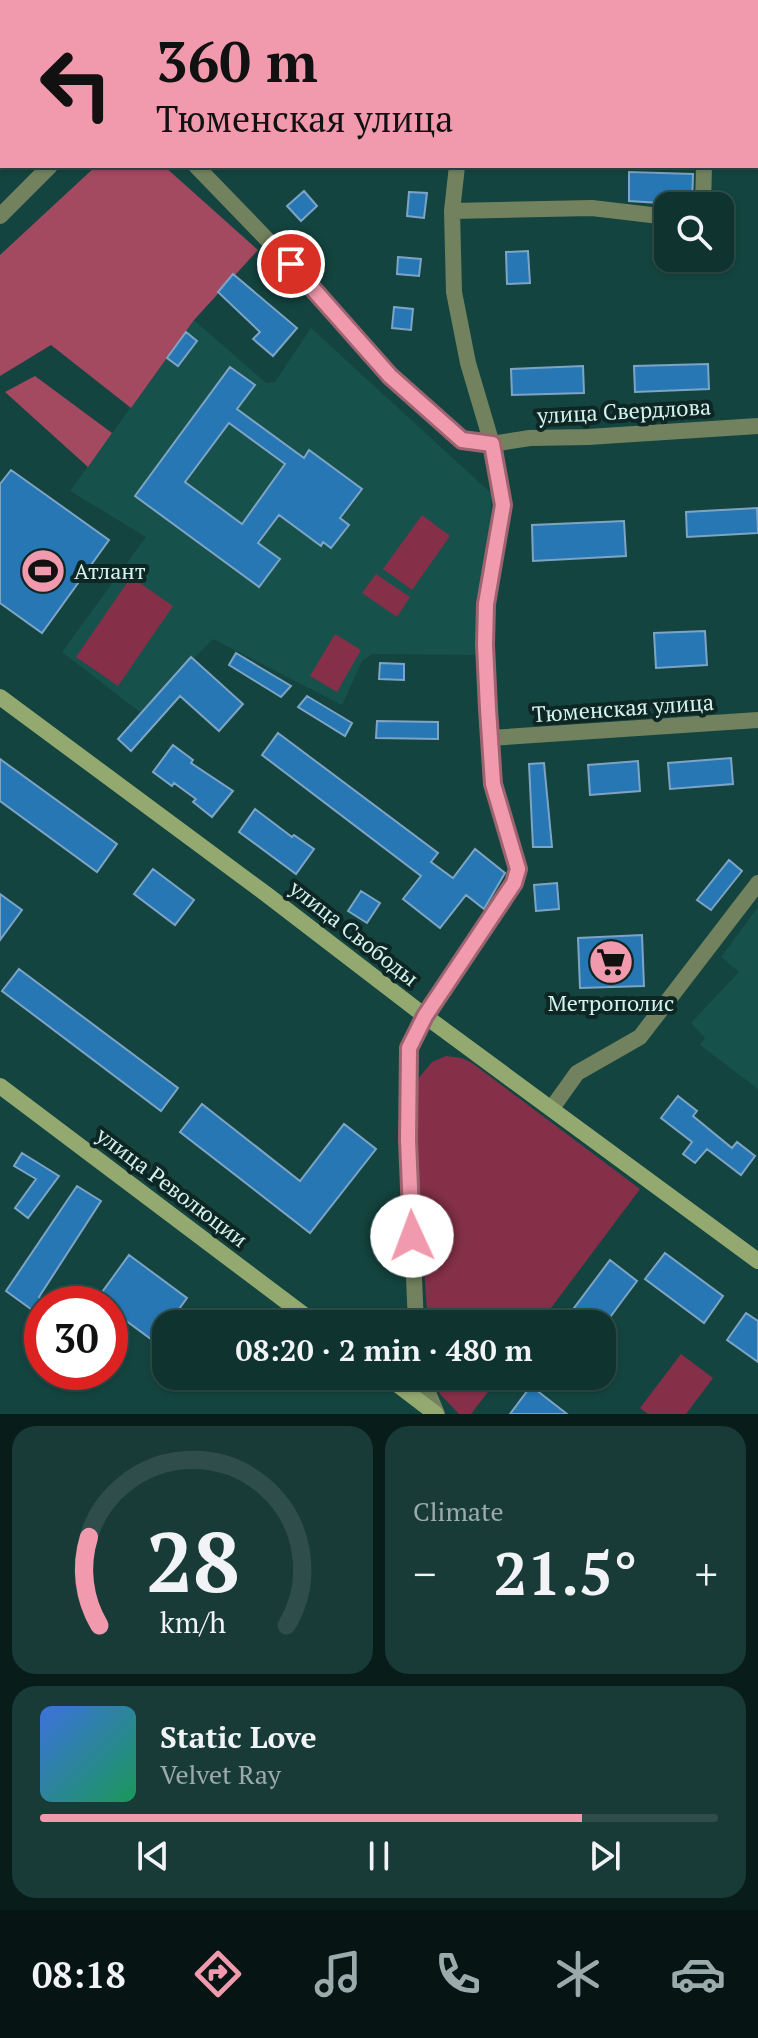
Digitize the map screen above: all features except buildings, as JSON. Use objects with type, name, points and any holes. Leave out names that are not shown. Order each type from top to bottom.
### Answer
[{"type":"street","points":[[3,206],[48,168]]},
{"type":"street","points":[[198,168],[310,284],[390,376],[462,440],[492,444]]},
{"type":"street","points":[[415,1310],[408,1140],[409,1048],[425,1016],[514,883],[518,869],[493,784],[485,645],[486,604],[503,505],[492,444],[468,363],[454,292],[452,211],[457,168]]},
{"type":"street","points":[[703,192],[704,168]]},
{"type":"street","points":[[452,211],[592,208],[654,215]]},
{"type":"street","name":"улица Свердлова","points":[[492,444],[530,438],[758,426]]},
{"type":"street","name":"улица Свободы","points":[[0,697],[758,1261]]},
{"type":"street","name":"Тюменская улица","points":[[490,738],[758,720]]},
{"type":"street","points":[[552,1108],[577,1073],[640,1037],[758,883]]},
{"type":"street","name":"улица Революции","points":[[0,1086],[297,1310]]},
{"type":"street","points":[[405,1390],[437,1414]]},
{"type":"street","points":[[427,1390],[437,1414]]},
{"type":"shaded area","points":[[94,168],[166,168],[258,250],[194,320],[131,408],[51,345],[0,376],[0,255]]},
{"type":"shaded area","points":[[194,320],[266,383],[275,382],[311,328],[492,494],[479,655],[372,654],[362,661],[342,705],[213,639],[141,713],[62,652],[146,537],[70,491]]},
{"type":"shaded area","points":[[35,376],[112,433],[88,467],[5,392]]},
{"type":"shaded area","points":[[422,515],[450,536],[412,590],[383,569]]},
{"type":"shaded area","points":[[376,574],[410,597],[397,617],[362,593]]},
{"type":"shaded area","points":[[131,577],[173,606],[118,686],[76,657]]},
{"type":"shaded area","points":[[335,634],[361,650],[337,692],[310,676]]},
{"type":"shaded area","points":[[758,907],[758,1089],[700,1045],[705,1038],[691,1023],[739,972],[721,957]]},
{"type":"shaded area","points":[[446,1056],[472,1063],[640,1189],[549,1310],[427,1310],[414,1128],[417,1080],[432,1062]]},
{"type":"shaded area","points":[[681,1354],[713,1378],[686,1414],[648,1414],[640,1408]]},
{"type":"shaded area","points":[[439,1390],[489,1390],[471,1414],[459,1414]]},
{"type":"place","name":"Атлант","points":[[43,571]]},
{"type":"place","name":"Метрополис","points":[[611,962]]},
{"type":"route","points":[[291,264],[390,376],[462,440],[492,444],[503,505],[486,604],[485,645],[493,784],[518,869],[514,883],[425,1016],[409,1048],[408,1140],[412,1236]]}]
